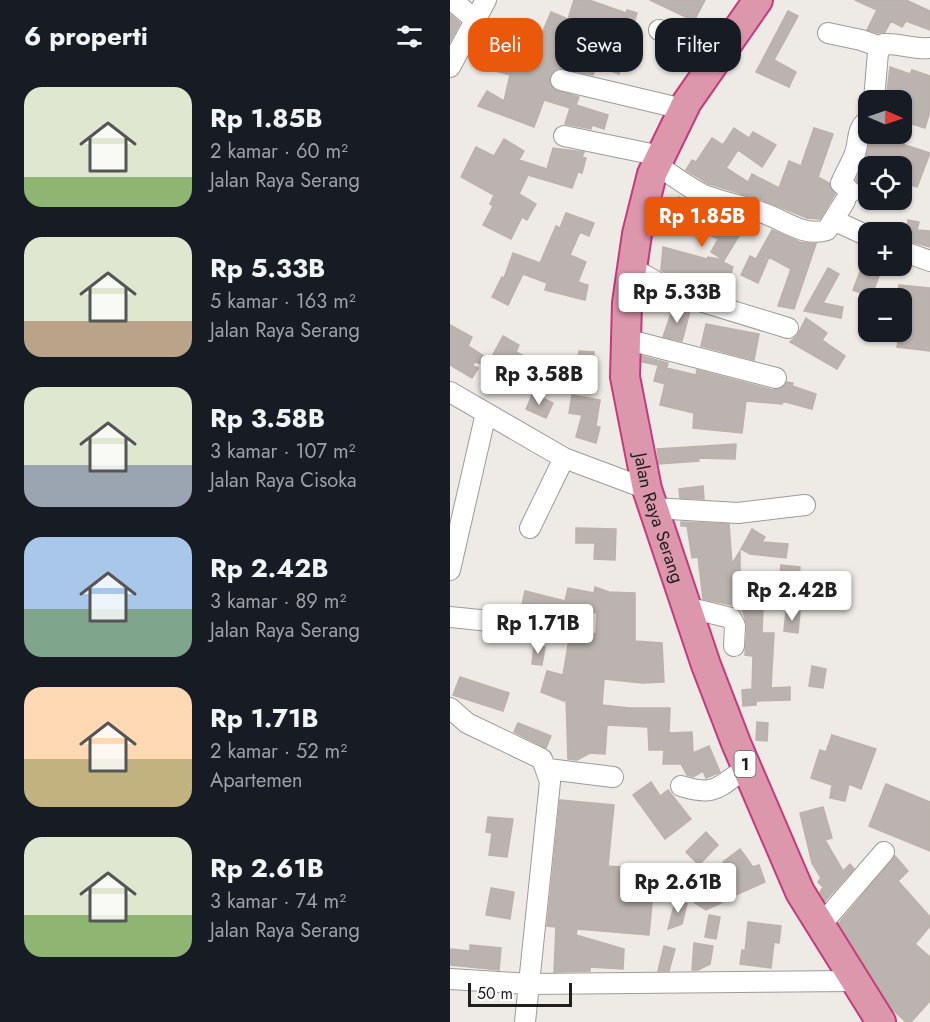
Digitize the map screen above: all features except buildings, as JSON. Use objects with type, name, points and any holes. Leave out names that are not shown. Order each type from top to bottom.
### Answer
[{"type":"highway","name":"Jalan Raya Serang","points":[[741,25],[758,0]]},
{"type":"highway","name":"Jalan Raya Serang","points":[[709,72],[683,109],[659,160],[637,234],[625,339],[625,377],[650,499],[686,607],[746,768],[795,883],[881,1022]]},
{"type":"street","points":[[452,0],[473,18]]},
{"type":"street","points":[[475,18],[486,0]]},
{"type":"street","points":[[450,67],[468,31]]},
{"type":"street","points":[[828,33],[881,47]]},
{"type":"street","points":[[875,90],[878,52],[884,44],[897,43],[920,49],[930,48]]},
{"type":"street","points":[[561,80],[683,109]]},
{"type":"street","points":[[564,136],[659,160],[701,194],[764,213],[816,234],[827,230],[835,221],[848,196],[841,183],[855,153],[858,133]]},
{"type":"street","points":[[835,221],[858,231]]},
{"type":"street","points":[[912,254],[930,261]]},
{"type":"street","points":[[632,268],[680,295],[788,328]]},
{"type":"street","points":[[625,339],[776,378]]},
{"type":"street","points":[[450,393],[564,458],[650,499],[738,513],[805,505]]},
{"type":"street","points":[[450,570],[486,413]]},
{"type":"street","points":[[530,528],[564,458]]},
{"type":"street","points":[[686,607],[731,618],[735,626],[734,646]]},
{"type":"street","points":[[450,616],[519,624]]},
{"type":"street","points":[[450,708],[467,723],[542,759],[548,769],[550,782],[525,1022]]},
{"type":"street","points":[[681,786],[703,793],[713,790],[746,768]]},
{"type":"street","points":[[548,769],[613,777]]},
{"type":"street","points":[[820,926],[884,852]]},
{"type":"street","points":[[450,979],[530,984],[855,981]]}]
